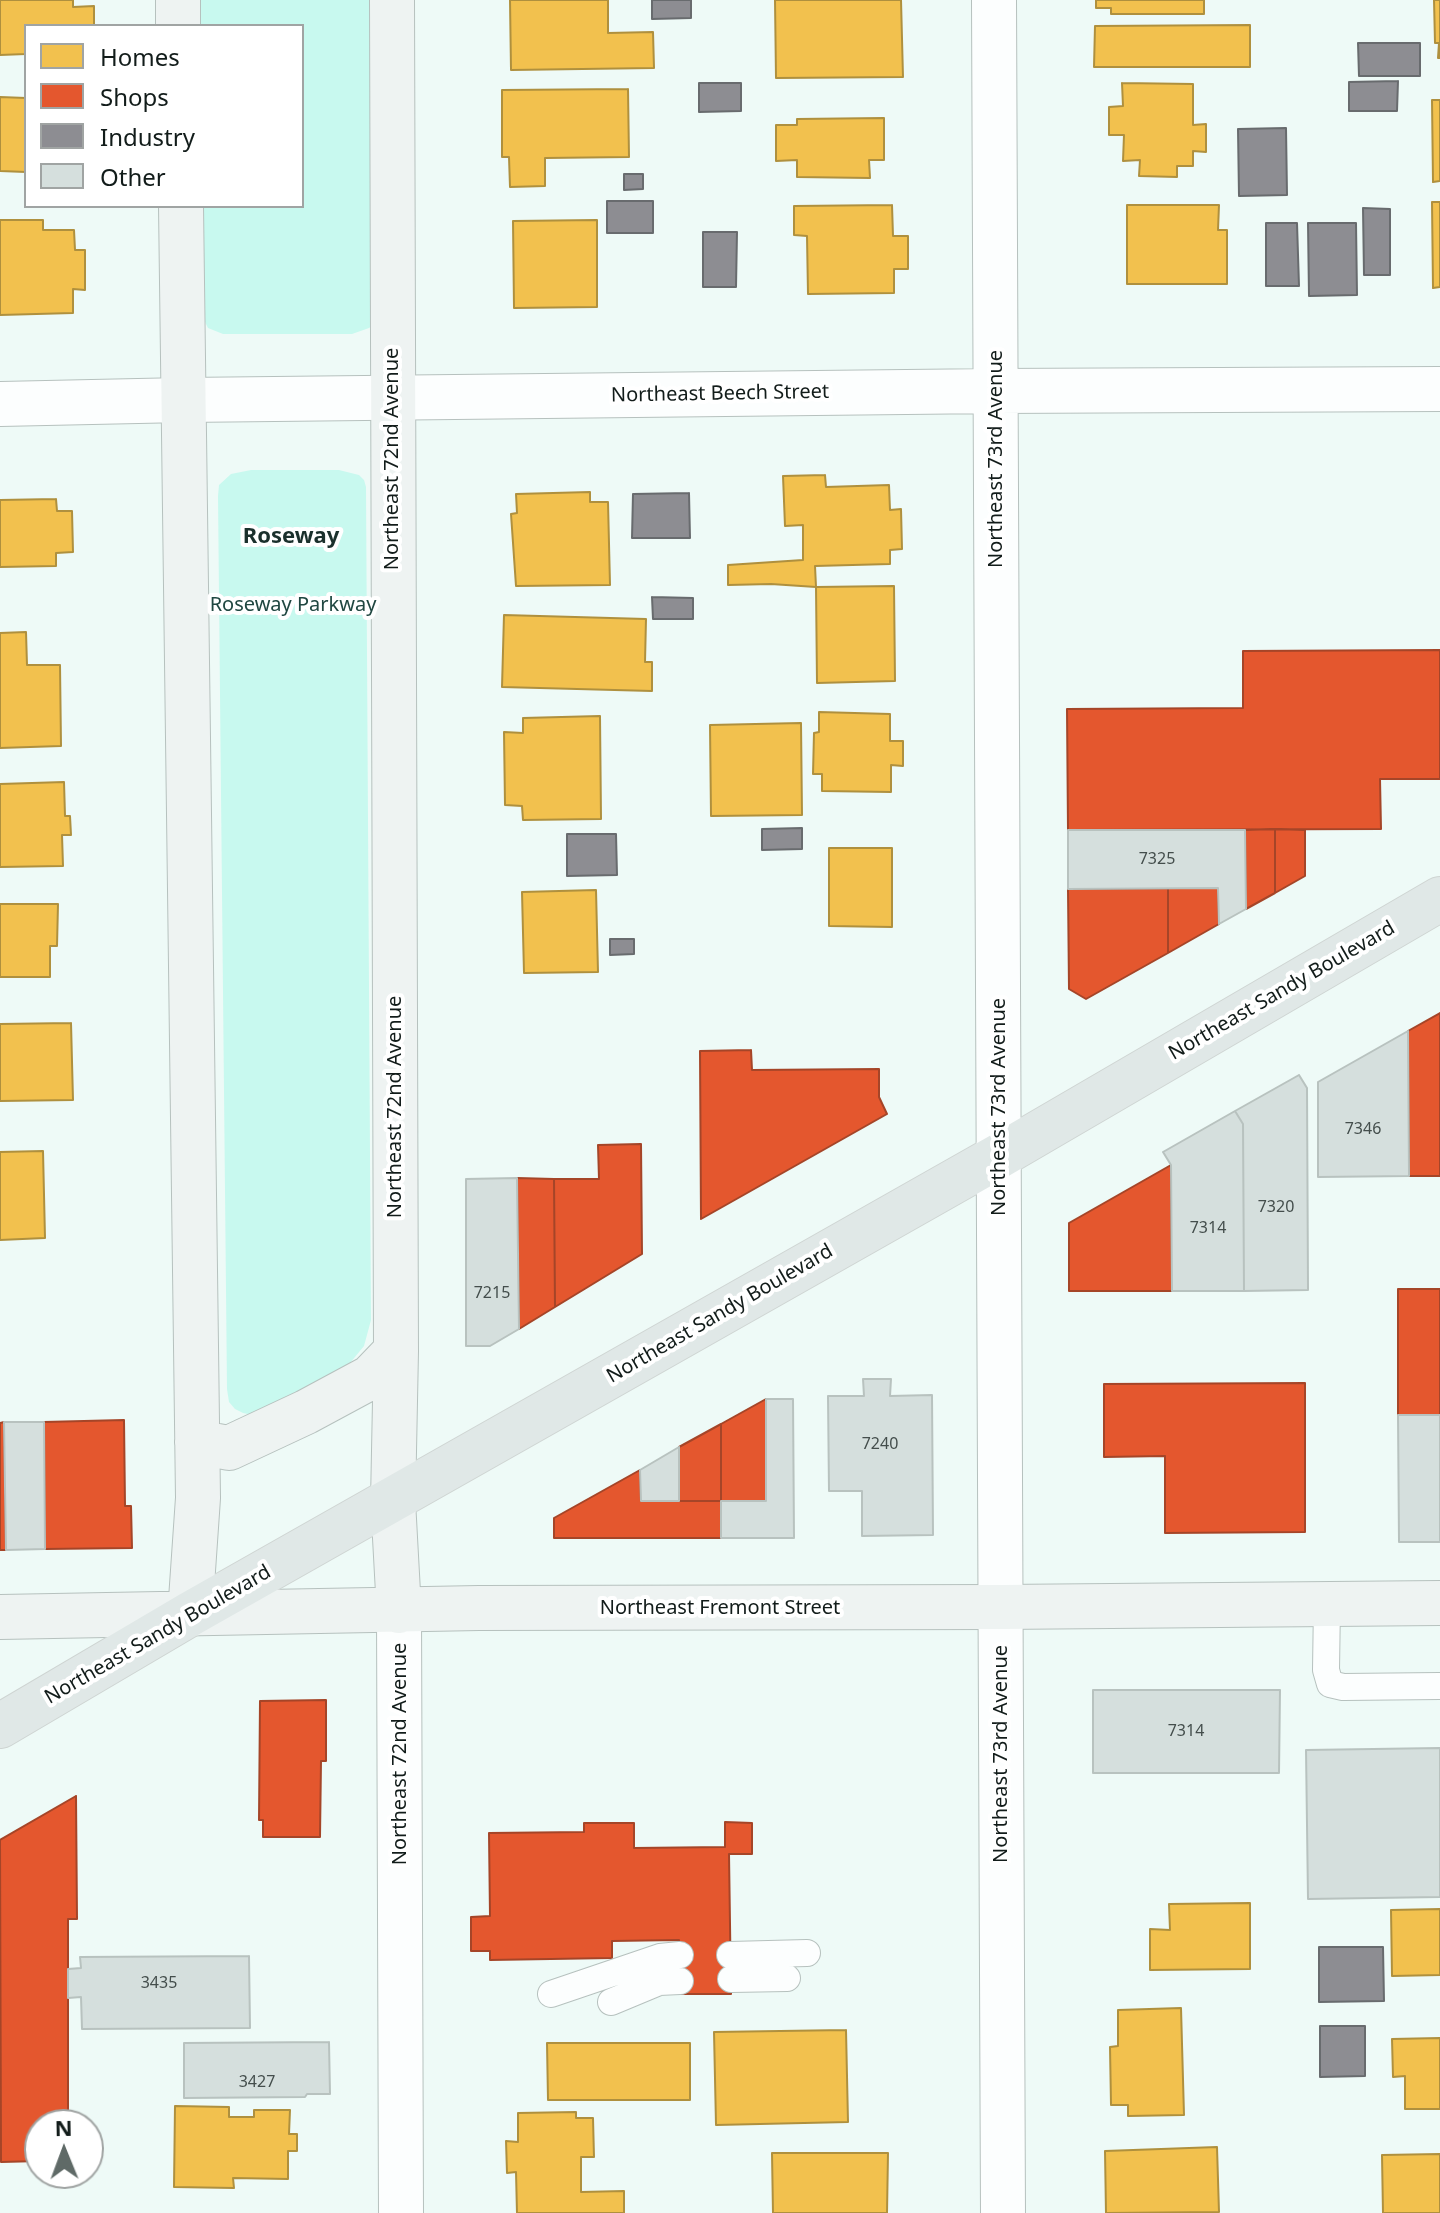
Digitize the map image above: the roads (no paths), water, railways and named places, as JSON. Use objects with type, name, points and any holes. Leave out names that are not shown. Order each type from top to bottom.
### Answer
[{"type":"main road","name":"Northeast Sandy Boulevard","points":[[0,1726],[190,1614],[999,1156],[1440,899]]},
{"type":"street","points":[[178,0],[178,24]]},
{"type":"street","name":"Northeast 72nd Avenue","points":[[392,0],[396,1351],[393,1501],[399,1611],[401,2213]]},
{"type":"street","name":"Northeast 73rd Avenue","points":[[994,0],[1003,2213]]},
{"type":"street","points":[[181,208],[197,1442],[197,1519],[190,1614]]},
{"type":"street","name":"Northeast Beech Street","points":[[0,404],[996,391],[1440,389]]},
{"type":"street","points":[[197,1442],[229,1448],[371,1377],[396,1351]]},
{"type":"street","name":"Northeast Fremont Street","points":[[0,1617],[479,1608],[1440,1603]]},
{"type":"lane","points":[[1327,1604],[1326,1670],[1330,1684],[1343,1687],[1440,1686]]},
{"type":"lane","points":[[787,1978],[730,1967],[807,1953]]},
{"type":"lane","points":[[551,1994],[660,1957],[680,1968],[659,1982],[611,2002]]},
{"type":"district","name":"Roseway","points":[[291,537]]},
{"type":"park label","name":"Roseway Parkway","points":[[293,605]]}]
